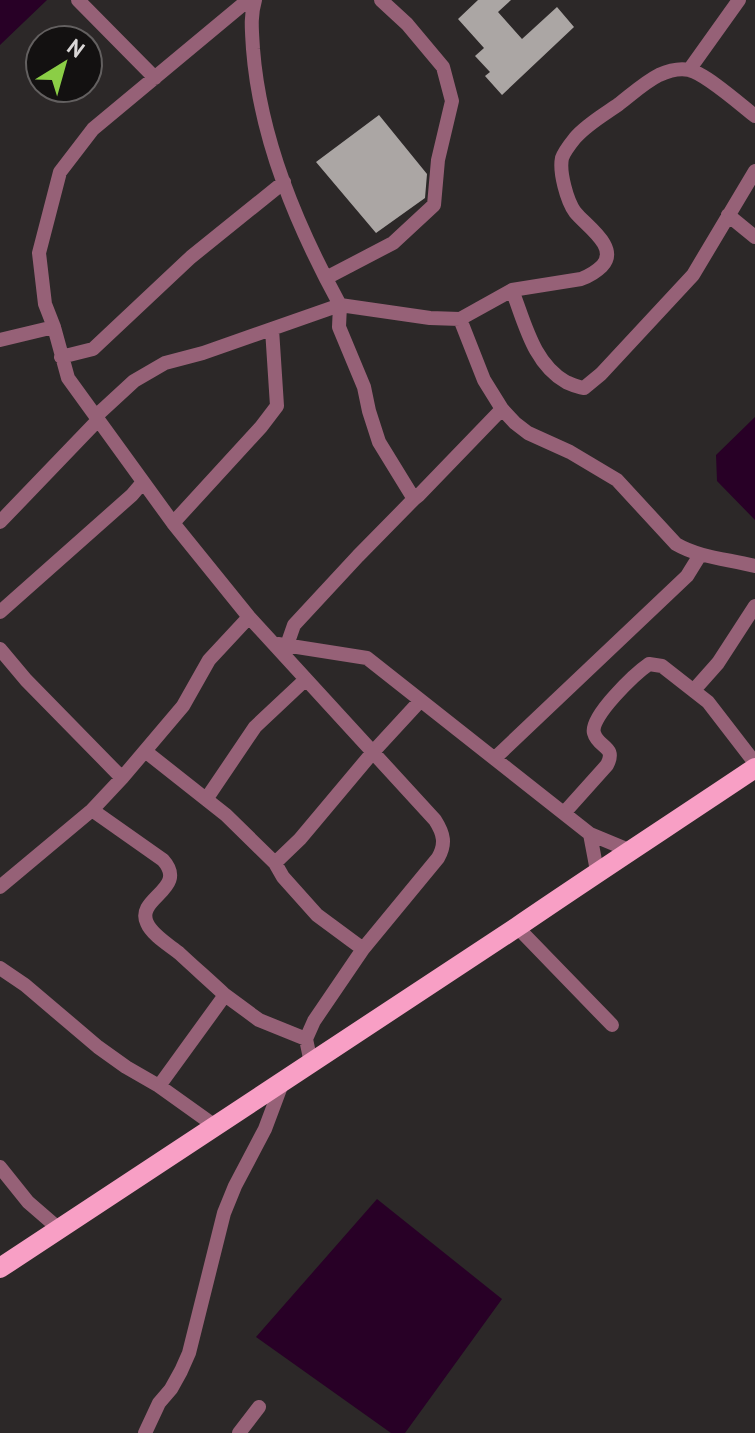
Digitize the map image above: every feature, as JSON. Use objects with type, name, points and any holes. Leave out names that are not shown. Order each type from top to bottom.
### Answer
[{"type":"main road","points":[[0,1268],[517,927],[755,765]]},
{"type":"street","points":[[78,0],[155,78]]},
{"type":"street","points":[[248,0],[93,129],[60,172],[39,253],[45,304],[68,378],[173,523],[249,617],[280,644],[305,680],[441,829],[444,840],[438,858],[363,949],[314,1021],[306,1039],[311,1063]]},
{"type":"street","points":[[255,0],[250,14],[255,82],[272,150],[319,265],[340,305],[339,327],[364,387],[379,442],[414,499]]},
{"type":"street","points":[[326,278],[393,243],[434,205],[438,160],[452,101],[443,67],[407,24],[381,0]]},
{"type":"street","points":[[689,70],[739,0]]},
{"type":"street","points":[[96,416],[134,381],[165,363],[203,353],[340,305],[430,318],[460,319],[512,290],[590,276],[603,264],[607,249],[568,200],[562,157],[574,138],[661,74],[676,70],[700,74],[755,116]]},
{"type":"street","points":[[512,290],[532,344],[548,369],[557,377],[584,388],[601,374],[693,275],[755,171]]},
{"type":"street","points":[[61,357],[93,349],[191,257],[284,182]]},
{"type":"street","points":[[728,215],[755,237]]},
{"type":"street","points":[[460,319],[484,380],[515,423],[617,480],[676,544],[700,555],[755,566]]},
{"type":"street","points":[[0,340],[54,327]]},
{"type":"street","points":[[173,523],[277,406],[272,329]]},
{"type":"street","points":[[280,644],[358,556],[502,409]]},
{"type":"street","points":[[0,522],[98,420],[96,416]]},
{"type":"street","points":[[0,612],[143,482]]},
{"type":"street","points":[[495,758],[687,576],[700,555]]},
{"type":"street","points":[[694,690],[718,663],[755,606]]},
{"type":"street","points":[[0,887],[92,810],[122,778],[183,706],[209,660],[249,617]]},
{"type":"street","points":[[280,644],[367,658],[590,834],[631,851]]},
{"type":"street","points":[[0,649],[26,680],[122,778]]},
{"type":"street","points":[[564,813],[611,758],[595,736],[595,722],[605,707],[649,664],[662,666],[717,711],[755,765]]},
{"type":"street","points":[[207,798],[255,727],[305,680]]},
{"type":"street","points":[[275,863],[300,839],[420,701]]},
{"type":"street","points":[[145,751],[207,798],[275,863],[311,909],[363,949]]},
{"type":"street","points":[[92,810],[170,868],[171,876],[151,903],[145,915],[146,922],[225,995],[259,1020],[306,1039]]},
{"type":"street","points":[[590,834],[597,871]]},
{"type":"street","points":[[517,927],[612,1025]]},
{"type":"street","points":[[0,968],[25,985],[98,1047],[215,1126]]},
{"type":"street","points":[[159,1086],[225,995]]},
{"type":"street","points":[[145,1433],[189,1353],[224,1213],[265,1129],[283,1081]]},
{"type":"street","points":[[0,1167],[28,1202],[58,1228]]},
{"type":"street","points":[[239,1433],[259,1407]]},
{"type":"shaded area","points":[[0,0],[47,0],[0,45]]},
{"type":"shaded area","points":[[755,417],[755,520],[717,481],[716,455]]},
{"type":"shaded area","points":[[377,1199],[502,1299],[405,1433],[391,1433],[256,1337]]},
{"type":"building","points":[[478,0],[511,0],[498,12],[522,39],[557,7],[574,27],[502,95],[485,76],[490,72],[475,56],[484,48],[458,19]]},
{"type":"building","points":[[379,115],[427,174],[425,198],[376,233],[316,162]]}]
